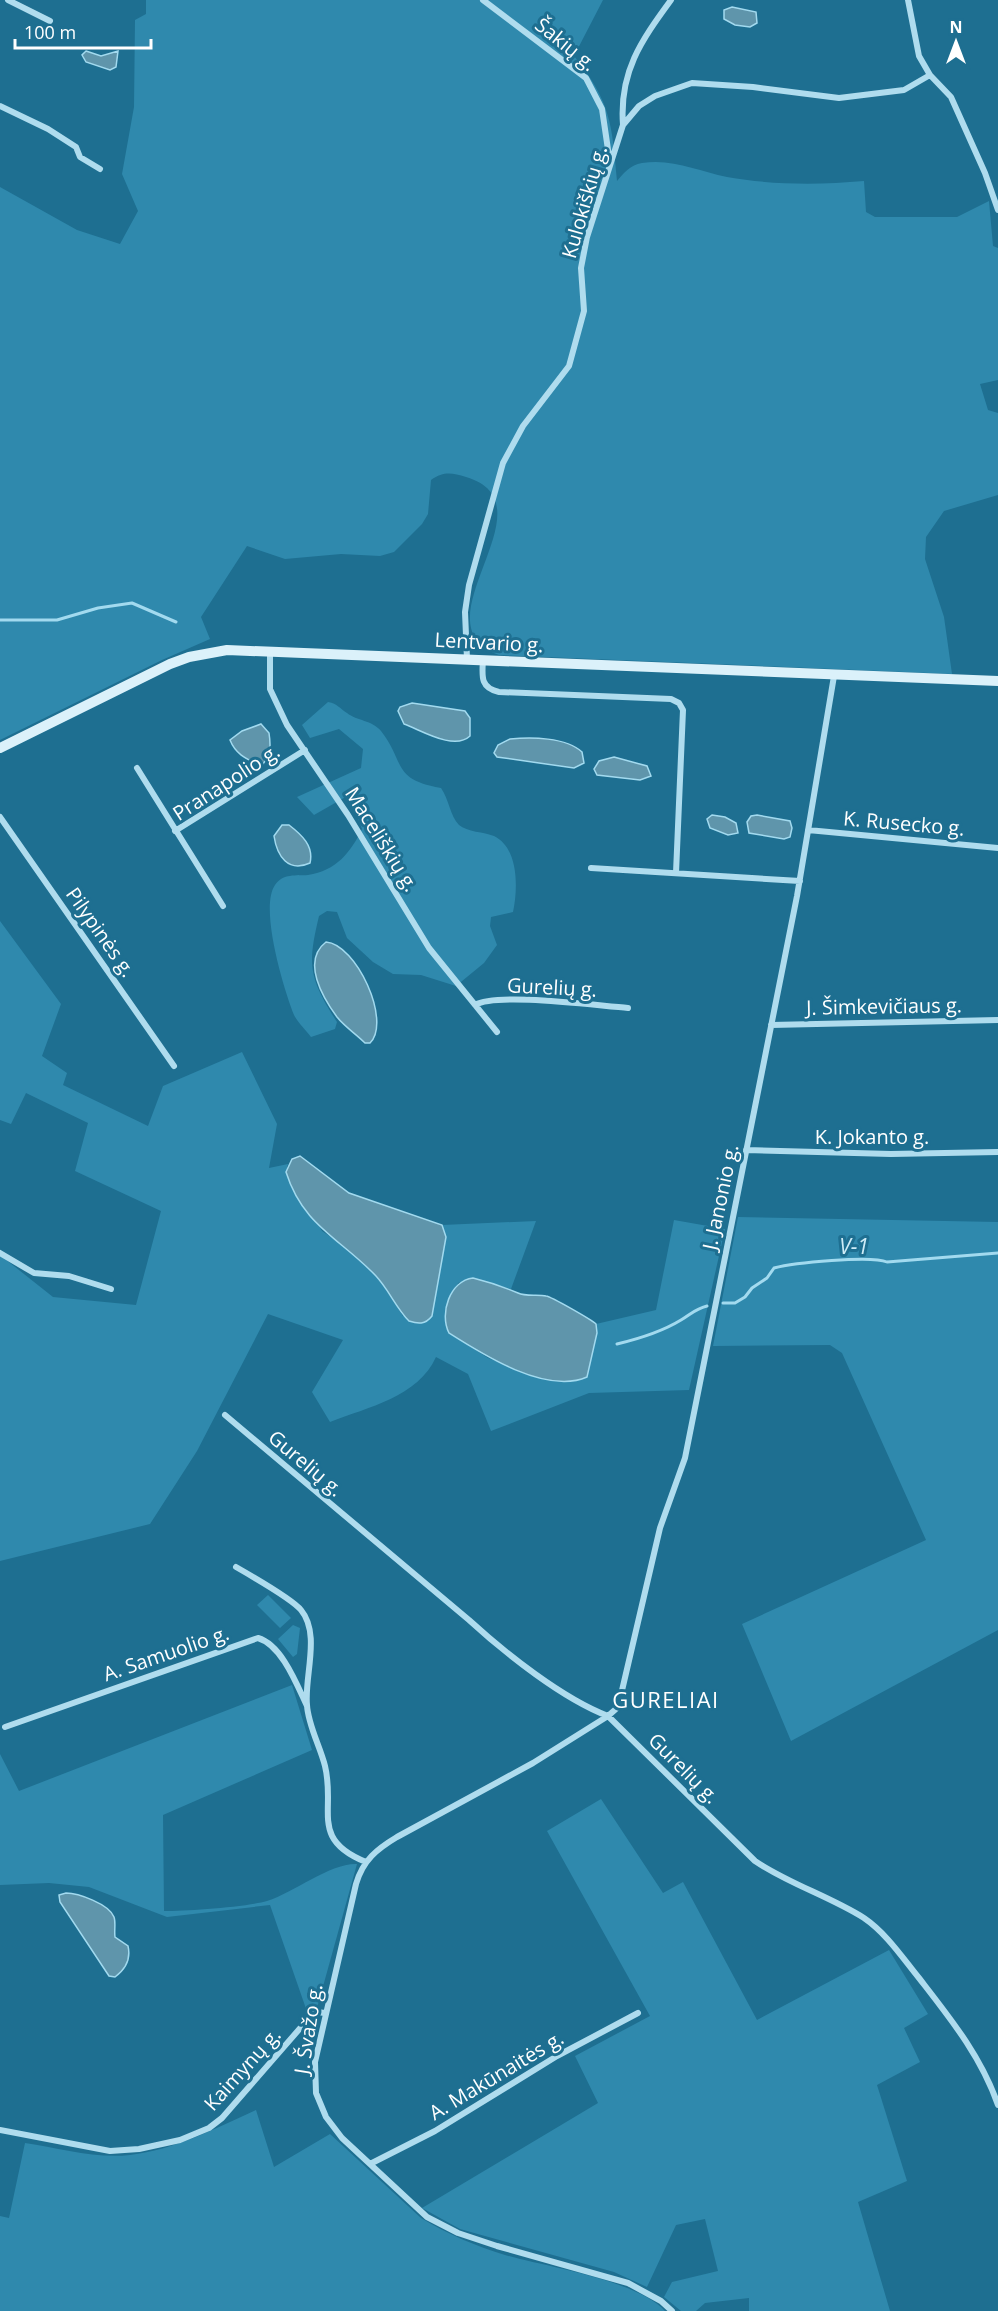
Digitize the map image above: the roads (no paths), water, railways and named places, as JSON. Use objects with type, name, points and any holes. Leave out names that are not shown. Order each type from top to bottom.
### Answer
[{"type":"main road","name":"Lentvario g.","points":[[0,748],[189,657],[227,651],[270,650],[834,676],[998,681]]},
{"type":"street","points":[[8,0],[50,21]]},
{"type":"street","name":"Šakių g.","points":[[483,0],[586,78],[602,109],[611,165]]},
{"type":"street","points":[[623,125],[621,105],[626,75],[645,35],[671,0]]},
{"type":"street","points":[[908,0],[919,56],[930,75],[951,97],[985,173],[998,210]]},
{"type":"street","name":"Kulokiškių g.","points":[[467,659],[465,612],[469,585],[504,463],[523,426],[569,366],[584,311],[581,268],[587,237],[623,125],[639,106],[655,96],[692,83],[753,87],[838,98],[904,90],[930,75]]},
{"type":"street","points":[[0,106],[48,129],[76,147],[80,157],[100,169]]},
{"type":"street","name":"Maceliškių g.","points":[[270,650],[269,678],[274,700],[348,814],[429,948],[497,1032]]},
{"type":"street","points":[[483,660],[484,684],[487,688],[499,692],[671,699],[679,703],[683,710],[676,873]]},
{"type":"street","name":"J. Janonio g.","points":[[608,1716],[616,1708],[620,1699],[660,1528],[686,1458],[800,881],[834,676]]},
{"type":"street","name":"Pranapolio g.","points":[[224,906],[175,831],[306,750]]},
{"type":"street","points":[[137,768],[175,831]]},
{"type":"street","name":"Pilypinės g.","points":[[0,817],[174,1066]]},
{"type":"street","name":"K. Rusecko g.","points":[[808,830],[998,848]]},
{"type":"street","points":[[591,868],[800,881]]},
{"type":"street","name":"Gurelių g.","points":[[475,1005],[487,1001],[534,1001],[628,1008]]},
{"type":"street","name":"J. Šimkevičiaus g.","points":[[771,1025],[998,1020]]},
{"type":"street","name":"K. Jokanto g.","points":[[746,1150],[880,1154],[998,1152]]},
{"type":"street","points":[[0,1253],[34,1273],[69,1276],[111,1289]]},
{"type":"street","name":"Gurelių g.","points":[[225,1415],[469,1620],[503,1652],[587,1708],[608,1716],[755,1861],[778,1877],[853,1912],[875,1927],[947,2012],[982,2065],[998,2105]]},
{"type":"street","points":[[236,1567],[301,1610],[310,1637],[307,1706],[326,1767],[327,1817],[341,1850],[366,1862]]},
{"type":"street","name":"A. Samuolio g.","points":[[5,1727],[258,1638],[265,1640],[290,1668],[307,1706]]},
{"type":"street","name":"J. Švažo g.","points":[[608,1716],[533,1763],[397,1837],[376,1850],[366,1862],[356,1884],[325,2013],[315,2062],[316,2093],[331,2124],[427,2217],[458,2233],[497,2246],[628,2283],[661,2301],[672,2311]]},
{"type":"street","name":"Kaimynų g.","points":[[0,2130],[99,2151],[139,2149],[180,2140],[209,2128],[222,2118],[309,2018],[317,2012],[325,2013]]},
{"type":"street","name":"A. Makūnaitės g.","points":[[370,2164],[435,2132],[557,2056],[638,2013]]},
{"type":"waterway","points":[[0,620],[57,620],[98,608],[132,603],[176,622]]},
{"type":"waterway","name":"V-1","points":[[723,1303],[735,1303],[745,1297],[752,1288],[767,1278],[774,1268],[784,1266],[832,1260],[865,1259],[887,1262],[998,1253]]},
{"type":"waterway","name":"V-1","points":[[617,1344],[658,1331],[707,1306]]},
{"type":"district","name":"GURELIAI","points":[[666,1699]]}]
